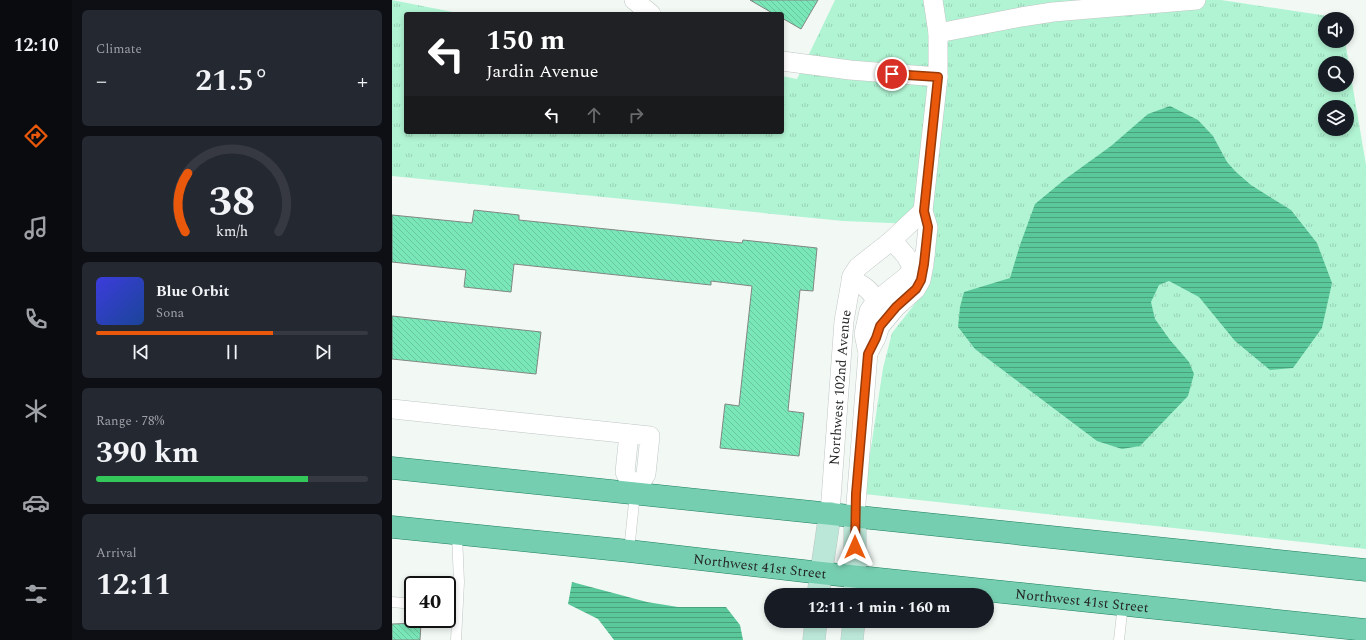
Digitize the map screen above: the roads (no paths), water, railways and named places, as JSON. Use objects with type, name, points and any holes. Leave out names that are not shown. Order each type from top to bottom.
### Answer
[{"type":"main road","points":[[392,468],[1366,570]]},
{"type":"main road","name":"Northwest 41st Street","points":[[392,527],[629,551],[821,573],[855,586],[1123,604],[1366,630]]},
{"type":"street","points":[[634,0],[649,12]]},
{"type":"street","name":"Northwest 102nd Avenue","points":[[868,354],[880,326],[896,307],[916,289],[921,280],[919,262],[928,227],[924,211],[938,77],[938,33],[933,0]]},
{"type":"street","points":[[938,33],[996,21],[1053,12],[1196,0]]},
{"type":"street","points":[[784,61],[850,70],[938,77]]},
{"type":"street","name":"Northwest 102nd Avenue","points":[[819,588],[830,513],[844,321],[851,279],[858,267],[892,240],[924,211]]},
{"type":"street","points":[[892,240],[910,261],[919,262]]},
{"type":"street","name":"Northwest 102nd Avenue","points":[[855,586],[855,516],[868,354],[864,334],[869,311],[876,301],[906,277],[919,262]]},
{"type":"street","points":[[851,279],[871,292],[876,301]]},
{"type":"street","points":[[392,409],[650,436],[646,474],[635,493]]},
{"type":"street","points":[[629,434],[625,472],[635,493]]},
{"type":"street","points":[[814,640],[815,628]]},
{"type":"street","points":[[852,640],[853,628]]},
{"type":"lane","points":[[629,551],[635,493]]},
{"type":"lane","points":[[456,534],[459,582],[456,593]]},
{"type":"lane","points":[[392,602],[404,603]]},
{"type":"lane","points":[[1119,640],[1123,604]]},
{"type":"lane","points":[[454,628],[456,640]]}]
